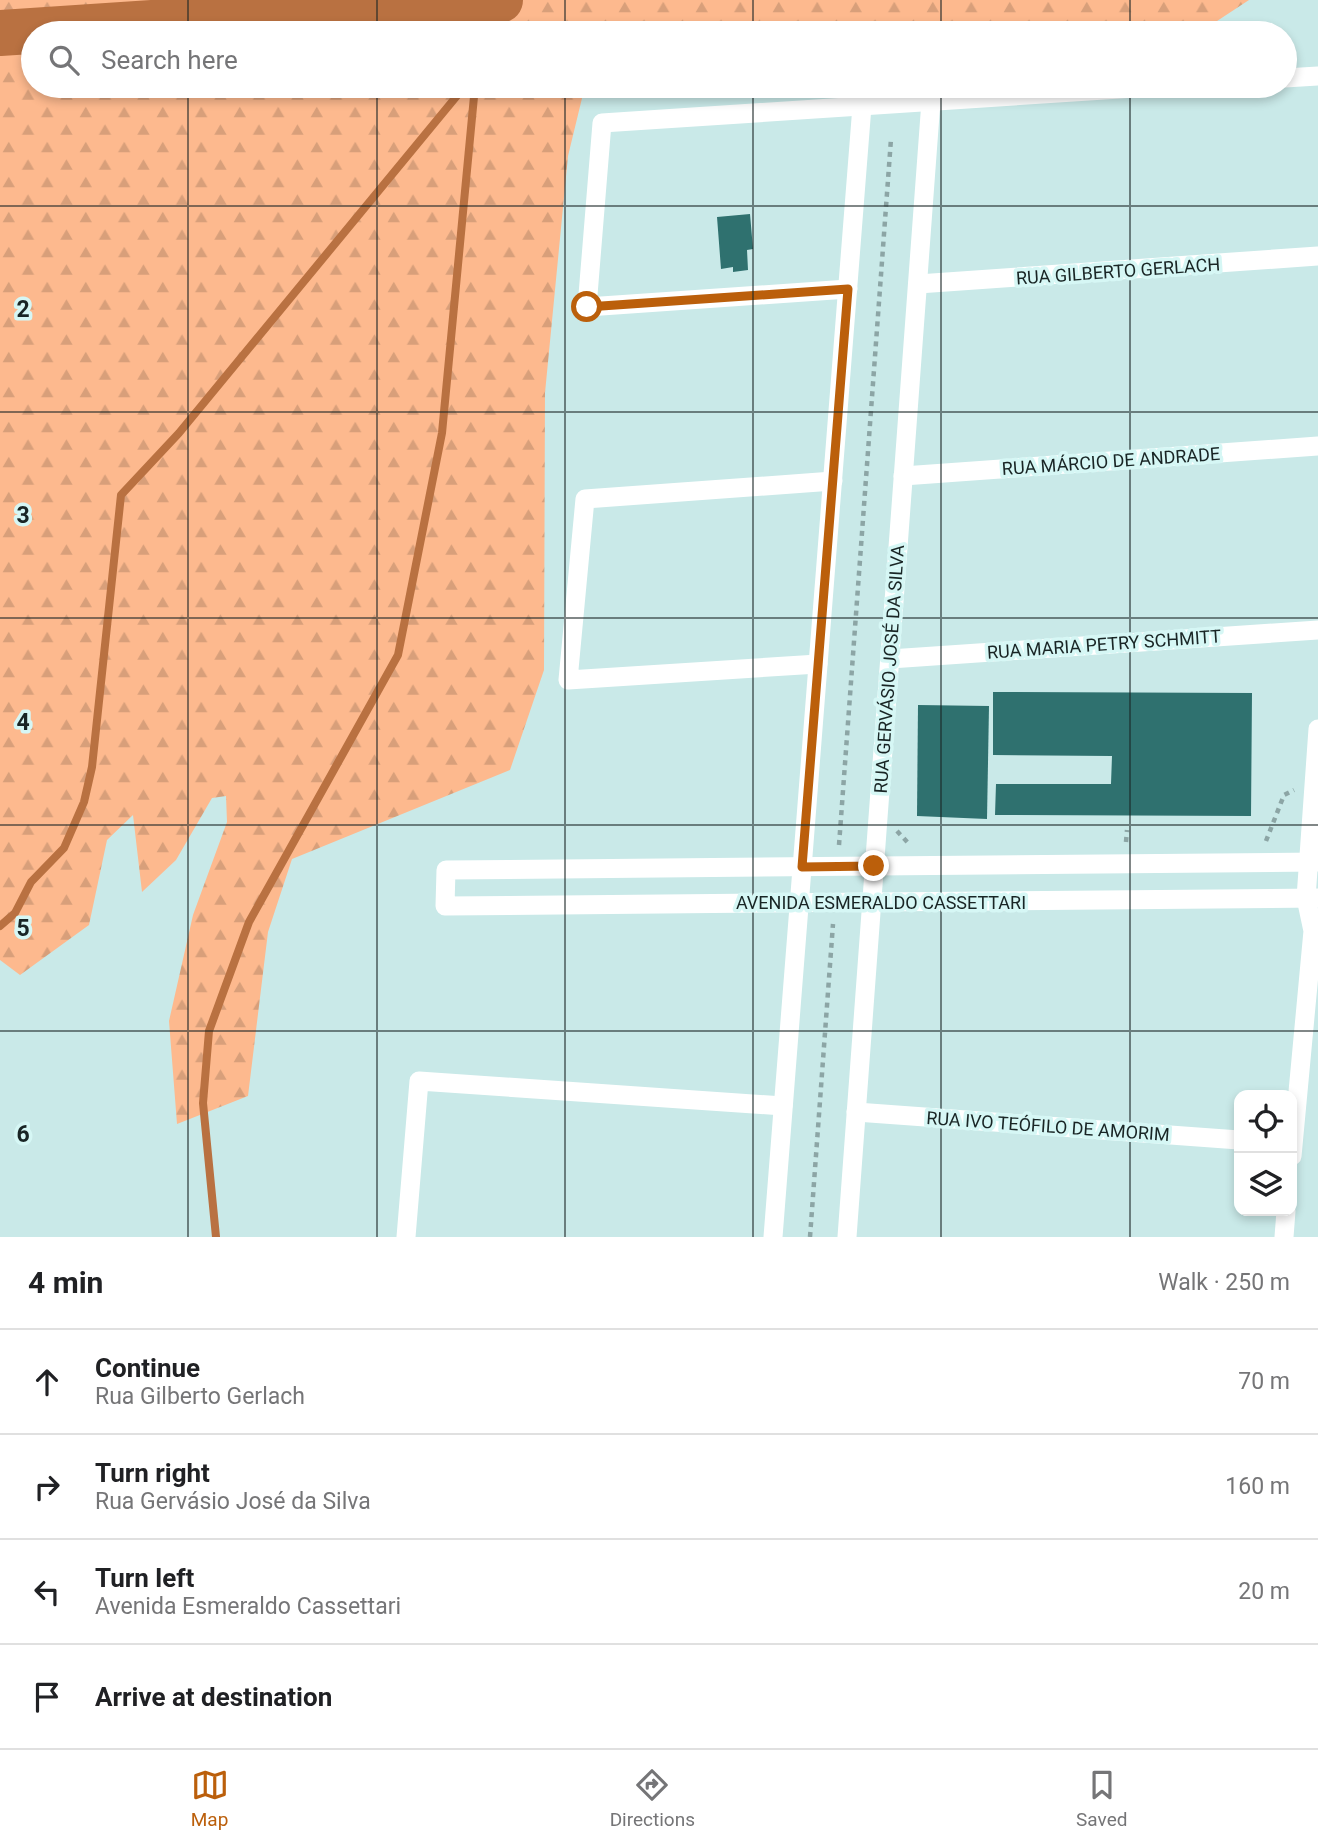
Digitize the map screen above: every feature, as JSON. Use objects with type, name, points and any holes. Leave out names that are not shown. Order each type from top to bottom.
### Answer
[{"type":"street","points":[[1297,77],[1318,76]]},
{"type":"street","points":[[848,289],[587,307],[602,123],[978,98]]},
{"type":"street","name":"RUA GERVÁSIO JOSÉ DA SILVA","points":[[847,1237],[931,101]]},
{"type":"street","points":[[773,1237],[862,106]]},
{"type":"street","name":"RUA GILBERTO GERLACH","points":[[918,284],[1318,257]]},
{"type":"street","name":"RUA MÁRCIO DE ANDRADE","points":[[903,476],[1318,446]]},
{"type":"street","points":[[818,664],[568,680],[585,499],[833,481]]},
{"type":"street","name":"RUA MARIA PETRY SCHMITT","points":[[890,659],[1318,630]]},
{"type":"street","points":[[1297,1102],[1316,928],[1312,898],[1318,729]]},
{"type":"street","name":"AVENIDA ESMERALDO CASSETTARI","points":[[1312,898],[445,906],[446,870],[1313,862]]},
{"type":"street","points":[[405,1237],[419,1081],[783,1106]]},
{"type":"street","name":"RUA IVO TEÓFILO DE AMORIM","points":[[856,1112],[1234,1140]]},
{"type":"street","points":[[1284,1237],[1286,1216]]},
{"type":"path","points":[[837,866],[891,139]]},
{"type":"path","points":[[1261,863],[1268,833],[1284,795],[1314,787]]},
{"type":"path","points":[[878,822],[900,832],[914,853],[915,866]]},
{"type":"path","points":[[810,1237],[835,902]]},
{"type":"green space","points":[[0,0],[1249,0],[1217,21],[21,21],[21,98],[582,98],[568,156],[545,393],[544,670],[510,770],[292,859],[268,932],[248,1096],[177,1124],[169,1021],[193,915],[227,822],[226,796],[212,798],[176,860],[142,892],[133,815],[107,840],[89,925],[20,975],[0,960]]},
{"type":"building","points":[[750,214],[753,249],[747,250],[748,270],[733,272],[733,267],[721,269],[717,217]]},
{"type":"building","points":[[993,692],[1252,693],[1251,816],[995,815],[996,784],[1111,784],[1112,756],[993,755]]},
{"type":"building","points":[[918,705],[989,706],[987,819],[917,816]]},
{"type":"waterway","points":[[182,21],[500,0]]},
{"type":"waterway","points":[[494,21],[502,0]]},
{"type":"waterway","points":[[0,33],[21,32]]},
{"type":"waterway","points":[[0,926],[15,913],[31,882],[64,848],[84,802],[92,767],[121,495],[179,433],[455,98]]},
{"type":"waterway","points":[[216,1237],[203,1103],[209,1031],[249,922],[398,655],[442,433],[474,98]]},
{"type":"route","points":[[587,307],[848,289],[802,867],[874,866]]}]
